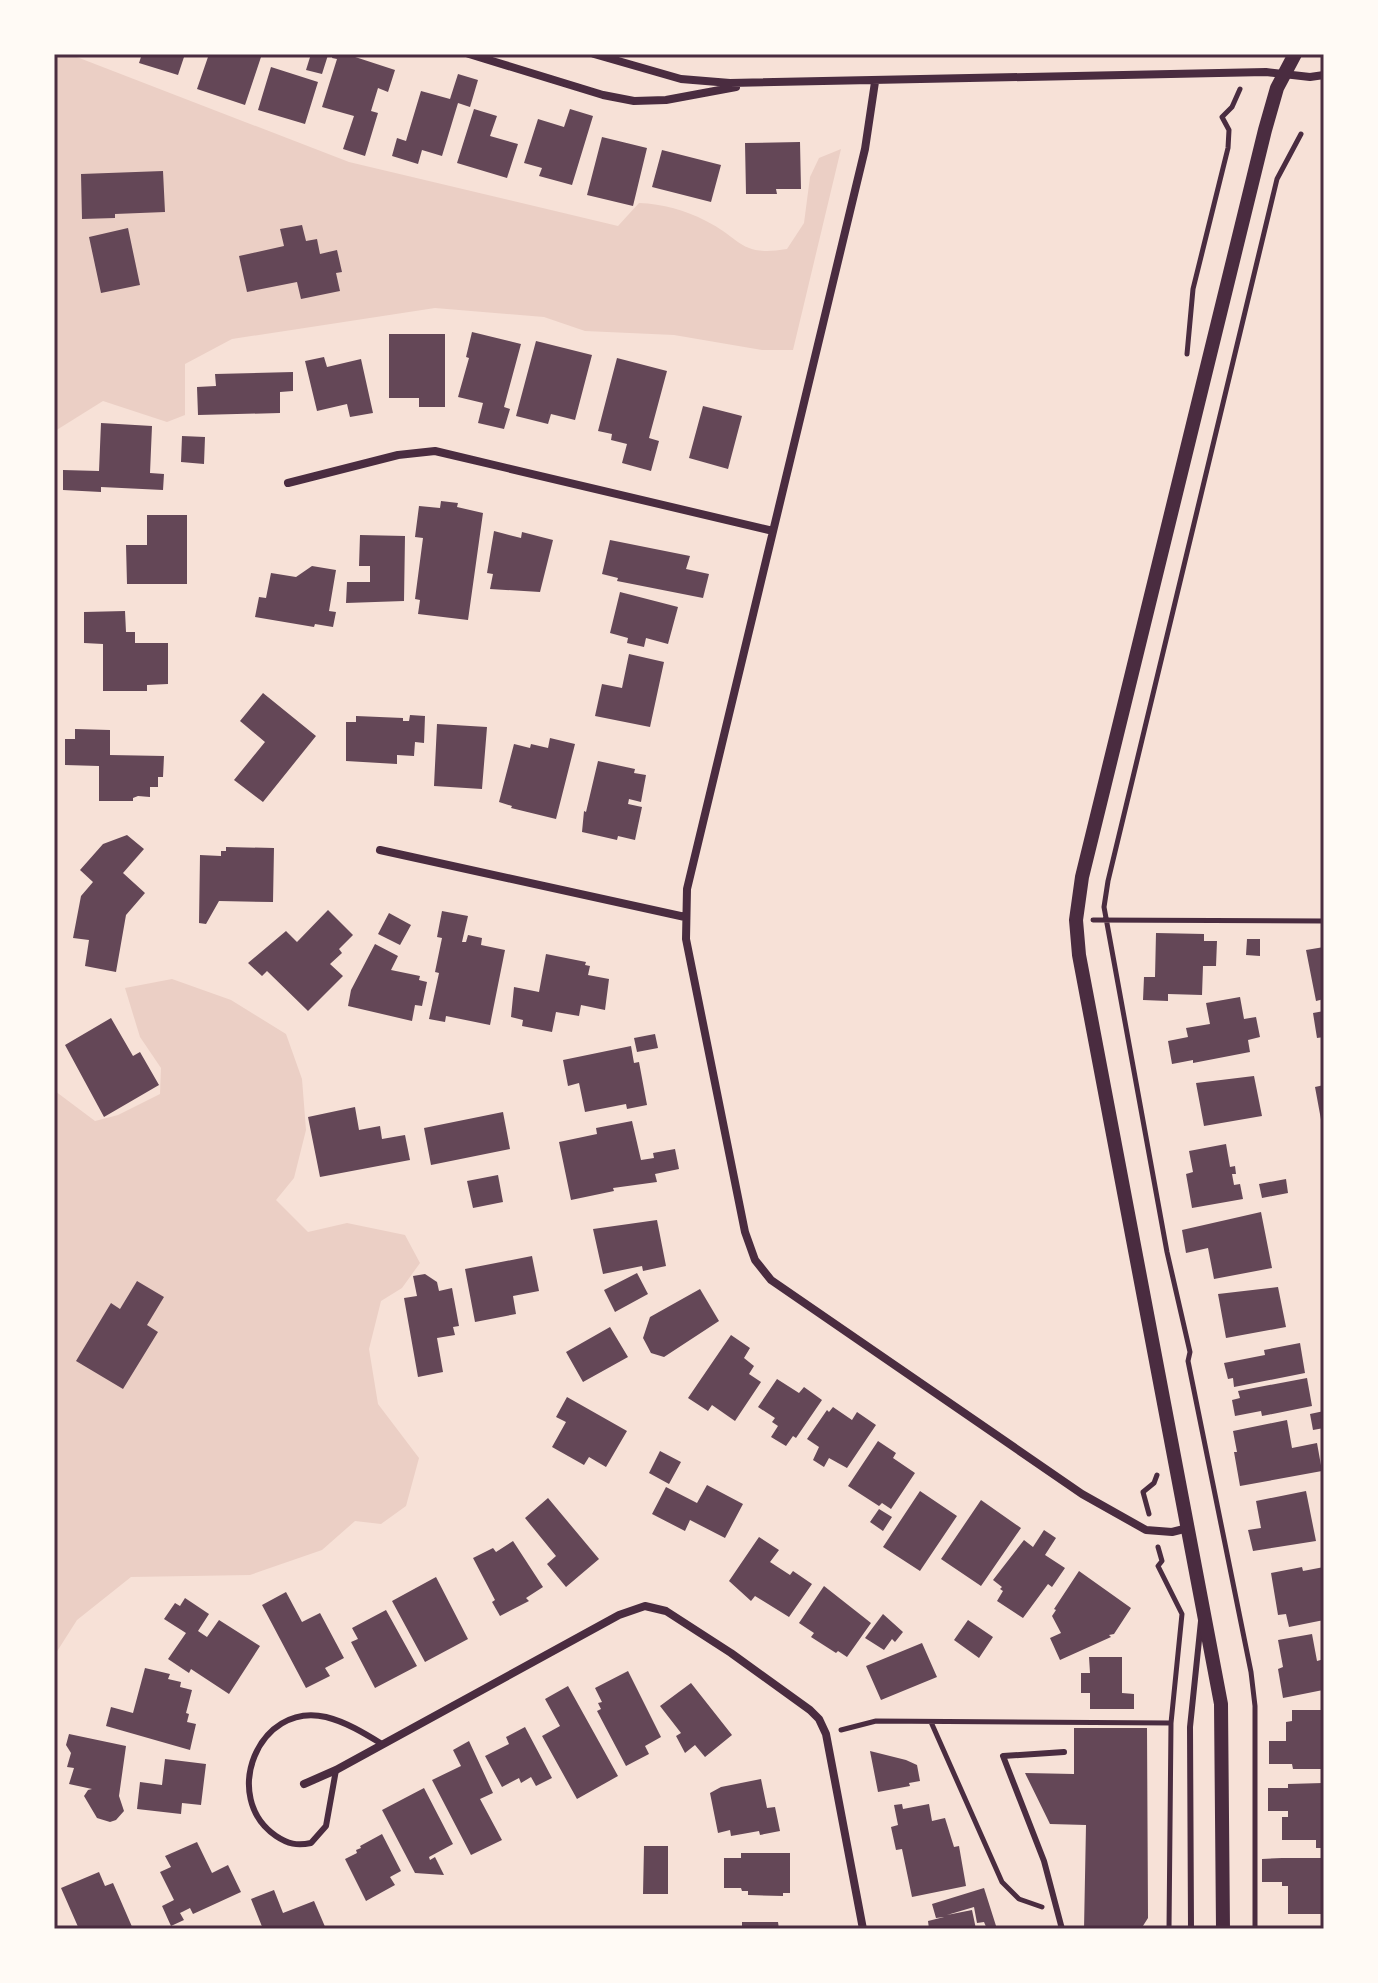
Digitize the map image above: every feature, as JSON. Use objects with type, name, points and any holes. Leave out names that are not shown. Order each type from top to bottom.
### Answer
[{"type":"street","points":[[469,54],[603,95],[634,101],[666,100],[764,84]]},
{"type":"street","points":[[594,54],[681,79],[764,84],[1324,75]]},
{"type":"street","points":[[1223,1929],[1222,1717],[1079,955],[1077,901],[1265,130],[1284,74],[1295,54]]},
{"type":"street","points":[[875,82],[865,149],[692,861],[685,917],[688,950],[745,1232],[755,1260],[771,1280],[1082,1494],[1146,1530],[1172,1532],[1188,1528]]},
{"type":"street","points":[[288,483],[398,455],[435,451],[773,531]]},
{"type":"street","points":[[380,850],[685,917]]},
{"type":"street","points":[[304,1784],[336,1770],[619,1615],[638,1607],[659,1608],[747,1664],[819,1719],[826,1734],[863,1929]]},
{"type":"lane","points":[[1191,1929],[1190,1727],[1203,1606]]},
{"type":"lane","points":[[336,1770],[326,1826],[311,1843],[297,1845],[284,1841],[270,1832],[260,1820],[250,1793],[250,1769],[260,1744],[280,1724],[296,1718],[323,1717],[354,1727],[382,1744]]},
{"type":"lane","points":[[1062,1929],[1041,1853],[1003,1756],[1064,1752]]},
{"type":"path","points":[[1187,360],[1193,289],[1228,148],[1229,130],[1222,117],[1232,107]]},
{"type":"path","points":[[1255,1929],[1255,1706],[1251,1672],[1188,1361],[1190,1352],[1167,1252],[1104,907],[1277,179],[1301,134]]},
{"type":"path","points":[[1092,920],[1324,921]]},
{"type":"path","points":[[1144,1496],[1143,1492],[1154,1483],[1159,1471]]},
{"type":"path","points":[[841,1730],[871,1721],[1171,1723]]},
{"type":"path","points":[[931,1722],[971,1817],[1007,1889],[1029,1903],[1058,1912]]},
{"type":"shaded area","points":[[54,54],[69,54],[349,162],[618,226],[639,203],[665,206],[698,217],[742,245],[760,251],[787,249],[804,223],[810,177],[819,158],[841,149],[793,350],[762,350],[674,335],[585,331],[544,317],[435,308],[232,339],[185,364],[185,415],[167,422],[103,401],[55,431],[55,1091],[95,1121],[118,1115],[160,1094],[161,1068],[140,1037],[125,988],[172,979],[231,1000],[286,1034],[302,1079],[306,1130],[294,1178],[276,1200],[308,1232],[347,1223],[405,1235],[420,1263],[402,1288],[381,1301],[369,1349],[378,1404],[419,1458],[406,1506],[381,1524],[355,1521],[322,1550],[250,1575],[131,1577],[77,1620],[56,1653],[56,1929],[54,1929]]},
{"type":"building","points":[[142,54],[185,54],[178,75],[139,63]]},
{"type":"building","points":[[209,54],[262,54],[245,105],[197,89]]},
{"type":"building","points":[[311,54],[328,55],[322,74],[306,70]]},
{"type":"building","points":[[333,54],[346,54],[395,70],[388,92],[378,88],[371,111],[378,113],[365,156],[343,149],[354,116],[322,107],[337,59],[332,58]]},
{"type":"building","points":[[271,67],[318,82],[305,124],[258,110]]},
{"type":"building","points":[[458,74],[478,80],[470,107],[458,103],[442,156],[422,150],[418,164],[392,156],[397,138],[406,141],[421,91],[450,99]]},
{"type":"building","points":[[474,109],[497,116],[490,136],[518,144],[507,178],[457,163]]},
{"type":"building","points":[[570,109],[593,116],[572,185],[539,176],[542,168],[524,163],[538,119],[564,127]]},
{"type":"building","points":[[602,137],[647,148],[633,206],[587,195]]},
{"type":"building","points":[[800,142],[801,189],[776,189],[777,194],[746,194],[745,143]]},
{"type":"building","points":[[662,150],[721,165],[711,202],[652,187]]},
{"type":"building","points":[[163,171],[165,212],[82,219],[81,174]]},
{"type":"building","points":[[302,225],[306,241],[317,239],[320,254],[337,250],[342,272],[336,273],[340,291],[301,299],[297,282],[247,292],[239,256],[284,246],[280,229]]},
{"type":"building","points":[[128,228],[140,285],[101,293],[89,237]]},
{"type":"building","points":[[472,332],[521,344],[504,407],[510,409],[504,429],[478,423],[483,403],[458,397],[469,358],[466,357]]},
{"type":"building","points":[[389,334],[445,334],[445,407],[419,407],[419,398],[389,398]]},
{"type":"building","points":[[536,341],[592,355],[575,420],[551,414],[548,424],[516,416]]},
{"type":"building","points":[[324,357],[327,367],[361,359],[373,413],[350,417],[347,404],[317,411],[305,361]]},
{"type":"building","points":[[617,358],[667,371],[649,438],[659,441],[651,471],[622,463],[627,444],[611,440],[612,434],[598,431]]},
{"type":"building","points":[[293,372],[293,391],[280,392],[280,413],[198,415],[197,387],[216,386],[215,374]]},
{"type":"building","points":[[703,406],[742,416],[728,469],[689,458]]},
{"type":"building","points":[[101,423],[152,426],[150,473],[164,474],[163,490],[101,487],[101,492],[63,490],[63,470],[99,471]]},
{"type":"building","points":[[182,436],[205,437],[204,464],[181,462]]},
{"type":"building","points":[[441,501],[458,503],[457,507],[483,513],[468,620],[418,614],[420,600],[415,599],[423,538],[415,537],[419,506],[440,508]]},
{"type":"building","points":[[147,515],[187,515],[187,584],[127,584],[126,545],[147,545]]},
{"type":"building","points":[[494,531],[521,538],[522,532],[553,540],[540,592],[490,589],[493,574],[487,573]]},
{"type":"building","points":[[360,535],[405,536],[404,601],[346,603],[347,582],[370,582],[370,566],[359,566]]},
{"type":"building","points":[[610,540],[690,556],[686,569],[709,574],[703,598],[617,581],[618,578],[602,574]]},
{"type":"building","points":[[312,566],[336,570],[329,611],[336,612],[333,627],[315,624],[314,627],[255,617],[259,597],[266,598],[271,573],[296,577]]},
{"type":"building","points":[[620,592],[678,607],[668,644],[646,638],[644,647],[627,643],[628,638],[610,633]]},
{"type":"building","points":[[125,611],[126,632],[135,632],[135,643],[168,643],[168,684],[147,685],[147,691],[103,691],[103,644],[84,643],[84,612]]},
{"type":"building","points":[[629,654],[664,662],[650,727],[595,716],[602,684],[622,688]]},
{"type":"building","points":[[263,693],[316,736],[263,802],[234,780],[265,742],[240,721]]},
{"type":"building","points":[[410,715],[425,716],[424,743],[415,742],[414,756],[397,755],[397,764],[346,761],[346,722],[356,722],[356,716],[403,718],[403,721],[409,721]]},
{"type":"building","points":[[437,724],[487,727],[482,789],[434,786]]},
{"type":"building","points":[[75,729],[110,730],[110,755],[164,756],[163,777],[158,777],[158,787],[150,787],[150,797],[138,796],[133,801],[99,801],[99,766],[65,765],[65,739],[75,739]]},
{"type":"building","points":[[550,738],[575,744],[556,819],[499,802],[514,744],[548,748]]},
{"type":"building","points":[[598,761],[635,769],[634,773],[646,775],[641,802],[629,799],[628,804],[642,807],[635,840],[618,836],[617,840],[582,832],[584,811]]},
{"type":"building","points":[[127,835],[144,849],[123,873],[145,893],[126,915],[116,972],[85,966],[89,940],[73,938],[81,896],[93,882],[80,870],[103,844]]},
{"type":"building","points":[[226,847],[274,848],[273,902],[219,901],[206,924],[199,923],[200,855],[221,856],[221,851],[226,851]]},
{"type":"building","points":[[328,910],[353,935],[339,949],[342,953],[330,964],[343,976],[308,1011],[267,971],[262,976],[248,963],[286,931],[297,942]]},
{"type":"building","points":[[442,911],[468,916],[462,942],[466,942],[468,935],[482,938],[481,945],[505,950],[490,1025],[446,1016],[445,1022],[429,1019],[439,973],[435,972],[442,938],[437,937]]},
{"type":"building","points":[[389,913],[411,925],[400,945],[378,934]]},
{"type":"building","points":[[1156,933],[1204,934],[1204,941],[1217,941],[1216,966],[1203,966],[1202,995],[1168,994],[1168,1001],[1143,1000],[1144,977],[1155,977]]},
{"type":"building","points":[[1247,939],[1260,939],[1260,956],[1246,955]]},
{"type":"building","points":[[375,944],[398,956],[391,970],[420,976],[419,980],[427,982],[422,1006],[415,1005],[412,1021],[348,1006],[351,990]]},
{"type":"building","points":[[1324,947],[1324,999],[1316,1001],[1306,950]]},
{"type":"building","points":[[546,954],[586,962],[585,965],[590,966],[588,975],[609,979],[605,1010],[581,1005],[579,1016],[556,1012],[552,1032],[522,1026],[523,1020],[511,1017],[514,987],[539,992]]},
{"type":"building","points":[[1240,997],[1244,1019],[1256,1017],[1260,1037],[1248,1040],[1250,1052],[1172,1064],[1168,1041],[1188,1037],[1186,1028],[1210,1024],[1206,1003]]},
{"type":"building","points":[[1324,1011],[1324,1037],[1317,1038],[1313,1013]]},
{"type":"building","points":[[111,1018],[133,1056],[140,1052],[159,1085],[104,1117],[65,1045]]},
{"type":"building","points":[[655,1034],[658,1048],[637,1052],[634,1038]]},
{"type":"building","points":[[631,1046],[634,1063],[639,1062],[647,1105],[627,1109],[626,1104],[585,1112],[579,1083],[568,1086],[563,1060]]},
{"type":"building","points":[[1254,1076],[1262,1116],[1204,1126],[1196,1083]]},
{"type":"building","points":[[1324,1085],[1324,1125],[1322,1125],[1315,1087]]},
{"type":"building","points":[[355,1107],[359,1130],[380,1126],[382,1139],[405,1135],[410,1160],[320,1177],[308,1117]]},
{"type":"building","points":[[503,1112],[510,1149],[431,1165],[424,1128]]},
{"type":"building","points":[[632,1121],[641,1160],[654,1158],[653,1153],[675,1149],[679,1169],[655,1174],[657,1182],[613,1188],[614,1191],[571,1200],[559,1142],[597,1134],[596,1128]]},
{"type":"building","points":[[1226,1144],[1230,1167],[1235,1166],[1236,1174],[1232,1174],[1234,1185],[1240,1184],[1243,1199],[1192,1208],[1186,1174],[1193,1172],[1189,1151]]},
{"type":"building","points":[[498,1175],[503,1202],[473,1208],[467,1181]]},
{"type":"building","points":[[1286,1179],[1288,1193],[1262,1198],[1259,1184]]},
{"type":"building","points":[[1261,1212],[1272,1268],[1214,1279],[1208,1248],[1186,1253],[1182,1230]]},
{"type":"building","points":[[657,1220],[666,1266],[643,1271],[642,1266],[603,1274],[593,1229]]},
{"type":"building","points":[[532,1256],[539,1291],[513,1296],[516,1314],[475,1322],[465,1269]]},
{"type":"building","points":[[637,1273],[648,1294],[615,1312],[604,1290]]},
{"type":"building","points":[[425,1274],[437,1282],[439,1291],[452,1288],[459,1326],[453,1327],[455,1335],[437,1338],[443,1372],[418,1377],[404,1298],[417,1296],[413,1276]]},
{"type":"building","points":[[137,1281],[164,1297],[147,1325],[158,1332],[123,1389],[76,1361],[111,1303],[120,1309]]},
{"type":"building","points":[[1278,1287],[1286,1327],[1226,1338],[1218,1294]]},
{"type":"building","points":[[700,1289],[719,1321],[664,1357],[651,1353],[643,1338],[650,1317]]},
{"type":"building","points":[[610,1327],[628,1357],[583,1382],[566,1352]]},
{"type":"building","points":[[731,1335],[750,1348],[744,1358],[754,1366],[749,1374],[761,1382],[735,1421],[712,1405],[708,1411],[688,1398]]},
{"type":"building","points":[[1300,1343],[1305,1373],[1234,1387],[1233,1378],[1228,1379],[1224,1363],[1265,1355],[1264,1350]]},
{"type":"building","points":[[1307,1378],[1312,1406],[1262,1416],[1261,1411],[1235,1416],[1232,1400],[1240,1398],[1238,1391]]},
{"type":"building","points":[[777,1379],[799,1393],[804,1387],[822,1400],[796,1438],[793,1436],[786,1446],[771,1437],[778,1426],[772,1422],[775,1418],[758,1407]]},
{"type":"building","points":[[567,1397],[627,1431],[606,1467],[589,1457],[584,1465],[552,1447],[566,1422],[556,1417]]},
{"type":"building","points":[[833,1407],[852,1420],[857,1412],[876,1425],[847,1468],[829,1458],[824,1467],[813,1460],[819,1447],[807,1439],[827,1410],[829,1412]]},
{"type":"building","points":[[1324,1411],[1324,1428],[1313,1430],[1310,1414]]},
{"type":"building","points":[[1287,1420],[1292,1448],[1317,1443],[1322,1471],[1240,1486],[1233,1431]]},
{"type":"building","points":[[878,1441],[896,1453],[893,1458],[915,1473],[891,1509],[882,1503],[879,1506],[848,1486]]},
{"type":"building","points":[[660,1451],[681,1462],[669,1484],[649,1473]]},
{"type":"building","points":[[707,1485],[743,1504],[725,1538],[690,1520],[685,1531],[652,1514],[666,1487],[697,1503]]},
{"type":"building","points":[[920,1491],[957,1516],[920,1571],[883,1547]]},
{"type":"building","points":[[1306,1491],[1316,1541],[1253,1551],[1248,1530],[1261,1528],[1256,1501]]},
{"type":"building","points":[[548,1498],[599,1559],[566,1587],[547,1564],[556,1556],[525,1518]]},
{"type":"building","points":[[981,1500],[1021,1528],[981,1586],[941,1559]]},
{"type":"building","points":[[879,1509],[892,1517],[883,1531],[870,1522]]},
{"type":"building","points":[[1044,1530],[1056,1538],[1045,1555],[1065,1568],[1052,1587],[1048,1584],[1023,1618],[997,1601],[1003,1591],[993,1580],[1024,1540],[1033,1547]]},
{"type":"building","points":[[759,1537],[779,1550],[770,1562],[790,1575],[793,1571],[812,1584],[789,1617],[755,1596],[751,1601],[729,1581]]},
{"type":"building","points":[[513,1541],[543,1587],[526,1598],[529,1601],[500,1616],[473,1558],[493,1548],[496,1552]]},
{"type":"building","points":[[1302,1567],[1303,1571],[1324,1567],[1324,1620],[1289,1627],[1286,1614],[1278,1615],[1271,1573]]},
{"type":"building","points":[[1079,1571],[1131,1608],[1114,1634],[1109,1635],[1111,1637],[1060,1660],[1050,1638],[1061,1633],[1052,1616]]},
{"type":"building","points":[[436,1577],[468,1639],[425,1662],[392,1601]]},
{"type":"building","points":[[824,1586],[871,1623],[847,1657],[811,1637],[814,1633],[799,1623]]},
{"type":"building","points":[[286,1592],[302,1622],[320,1613],[344,1658],[325,1668],[330,1676],[306,1688],[262,1605]]},
{"type":"building","points":[[185,1598],[209,1614],[198,1631],[207,1637],[219,1620],[260,1646],[229,1694],[191,1669],[189,1673],[168,1659],[186,1633],[164,1619],[175,1603],[180,1606]]},
{"type":"building","points":[[386,1610],[417,1666],[375,1688],[351,1642],[358,1639],[352,1628]]},
{"type":"building","points":[[883,1614],[903,1632],[895,1642],[892,1639],[884,1650],[865,1638]]},
{"type":"building","points":[[968,1620],[993,1637],[979,1658],[954,1640]]},
{"type":"building","points":[[1312,1634],[1317,1661],[1324,1659],[1323,1690],[1283,1698],[1278,1669],[1283,1667],[1278,1640]]},
{"type":"building","points":[[922,1643],[937,1677],[881,1700],[866,1666]]},
{"type":"building","points":[[1089,1657],[1122,1657],[1122,1693],[1134,1694],[1134,1709],[1090,1709],[1090,1693],[1081,1693],[1081,1673],[1090,1673]]},
{"type":"building","points":[[145,1668],[170,1674],[168,1679],[181,1682],[180,1687],[192,1690],[186,1713],[189,1714],[187,1722],[196,1724],[190,1750],[106,1726],[111,1707],[133,1713]]},
{"type":"building","points":[[628,1671],[661,1737],[645,1746],[649,1754],[626,1766],[597,1711],[601,1709],[598,1703],[602,1702],[595,1688]]},
{"type":"building","points":[[691,1683],[732,1735],[705,1757],[695,1745],[685,1753],[676,1736],[681,1733],[660,1706]]},
{"type":"building","points":[[568,1686],[618,1776],[577,1799],[542,1736],[560,1726],[545,1699]]},
{"type":"building","points":[[1292,1710],[1324,1710],[1324,1769],[1293,1769],[1292,1764],[1269,1764],[1269,1741],[1286,1741],[1286,1722],[1292,1721]]},
{"type":"building","points":[[525,1727],[552,1778],[536,1786],[531,1777],[521,1783],[519,1778],[502,1787],[485,1756],[509,1744],[506,1737]]},
{"type":"building","points":[[1074,1728],[1147,1728],[1148,1918],[1141,1929],[1084,1929],[1086,1825],[1050,1824],[1025,1773],[1074,1774]]},
{"type":"building","points":[[69,1734],[126,1746],[119,1796],[124,1811],[116,1820],[110,1822],[97,1818],[84,1796],[92,1789],[69,1784],[74,1768],[67,1767],[71,1753],[66,1745]]},
{"type":"building","points":[[469,1741],[493,1793],[480,1799],[502,1840],[471,1855],[432,1780],[461,1766],[453,1750]]},
{"type":"building","points":[[870,1751],[917,1765],[920,1781],[878,1792]]},
{"type":"building","points":[[165,1759],[206,1764],[201,1805],[182,1803],[181,1814],[137,1809],[140,1782],[162,1785]]},
{"type":"building","points":[[761,1779],[767,1808],[775,1807],[780,1831],[731,1836],[730,1830],[718,1833],[710,1793],[721,1787]]},
{"type":"building","points":[[1323,1783],[1324,1848],[1316,1848],[1316,1840],[1282,1840],[1282,1817],[1288,1817],[1288,1811],[1268,1811],[1268,1788]]},
{"type":"building","points":[[424,1788],[453,1844],[429,1857],[430,1860],[435,1857],[444,1875],[415,1873],[382,1810]]},
{"type":"building","points":[[902,1804],[903,1809],[929,1804],[932,1821],[945,1818],[954,1847],[959,1846],[966,1886],[912,1897],[902,1849],[896,1850],[891,1827],[898,1825],[894,1805]]},
{"type":"building","points":[[382,1834],[401,1871],[390,1877],[395,1885],[366,1901],[345,1859]]},
{"type":"building","points":[[197,1842],[212,1873],[228,1865],[241,1892],[193,1914],[190,1908],[180,1913],[184,1920],[171,1926],[162,1906],[174,1900],[160,1872],[171,1867],[165,1856]]},
{"type":"building","points":[[644,1846],[668,1846],[668,1894],[643,1894]]},
{"type":"building","points":[[741,1853],[790,1853],[790,1893],[783,1893],[783,1896],[748,1895],[748,1891],[741,1888],[724,1888],[724,1858],[741,1858]]},
{"type":"building","points":[[1324,1858],[1324,1914],[1288,1914],[1288,1886],[1282,1886],[1282,1882],[1262,1882],[1262,1859]]},
{"type":"building","points":[[99,1872],[105,1886],[113,1883],[133,1929],[79,1929],[61,1888]]},
{"type":"building","points":[[984,1888],[997,1929],[987,1929],[984,1922],[977,1923],[974,1907],[947,1915],[972,1910],[976,1929],[929,1929],[928,1921],[944,1917],[936,1918],[932,1904]]},
{"type":"building","points":[[274,1890],[283,1913],[314,1901],[326,1929],[263,1929],[251,1899]]},
{"type":"building","points":[[742,1922],[778,1922],[779,1929],[742,1929]]}]
